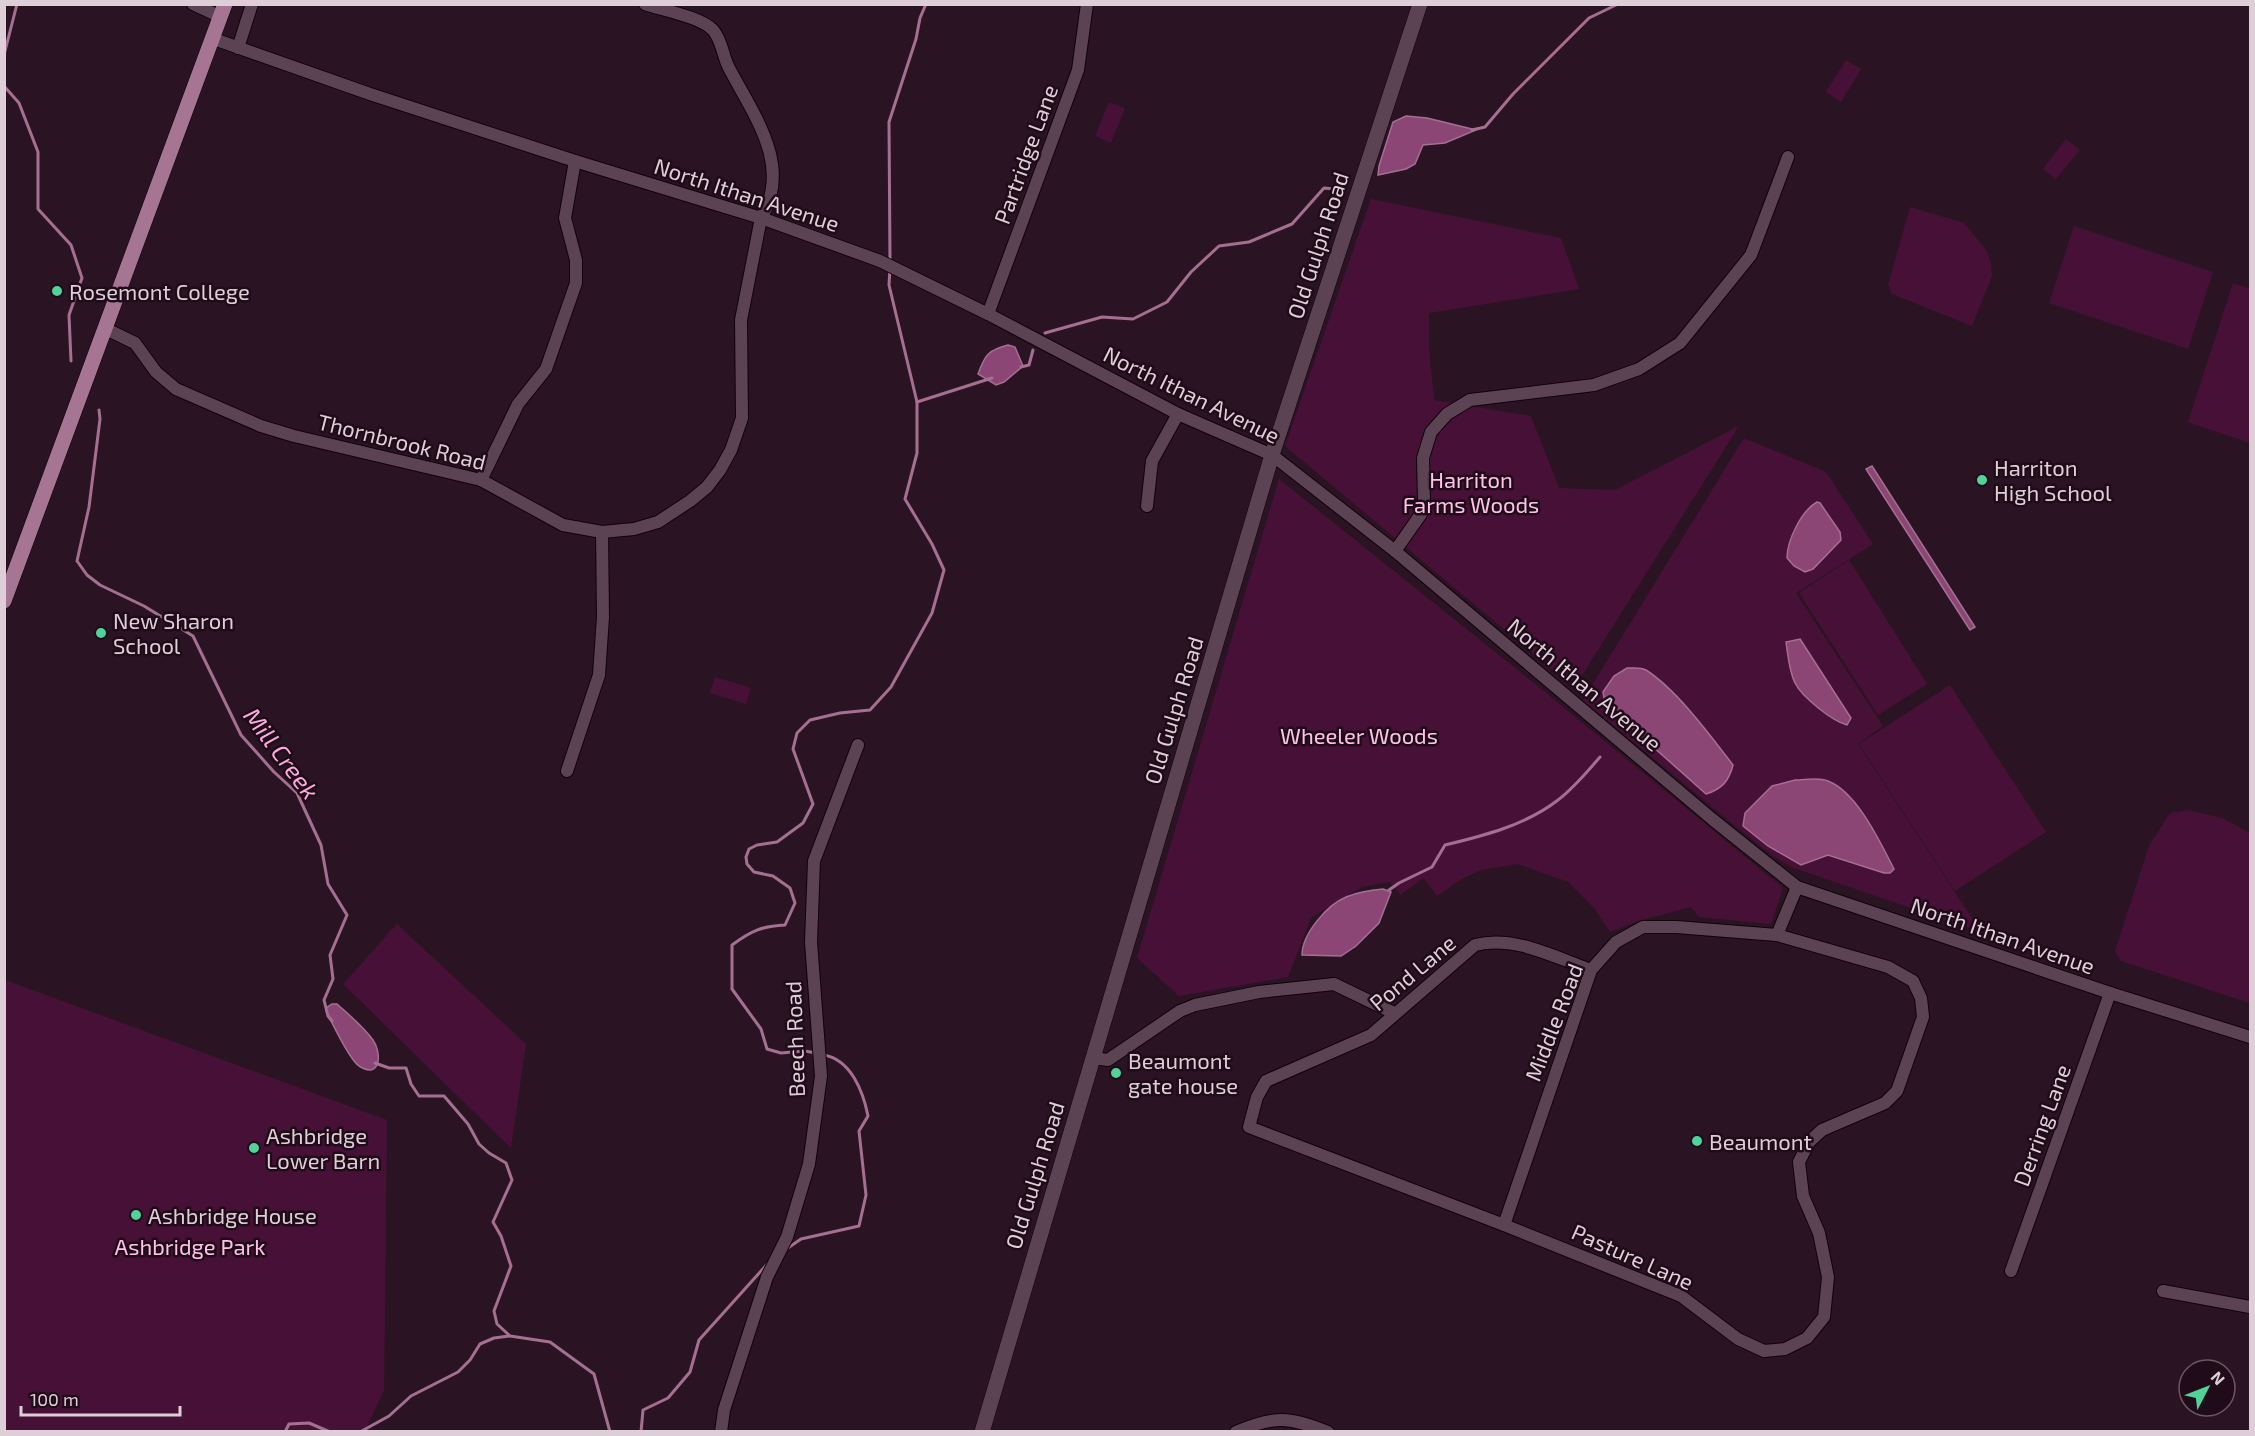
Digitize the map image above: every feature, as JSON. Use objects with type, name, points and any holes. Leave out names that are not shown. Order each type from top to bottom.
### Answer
[{"type":"main road","points":[[4,601],[8,584],[223,11]]},
{"type":"street","points":[[192,4],[223,11]]},
{"type":"street","points":[[238,48],[252,4]]},
{"type":"street","name":"Thornbrook Road","points":[[104,328],[135,344],[156,372],[176,388],[226,412],[294,436],[481,480],[563,525],[602,532],[648,526],[682,506],[707,487],[731,450],[742,418],[741,320],[761,218],[768,207],[773,174],[772,157],[766,139],[727,65],[717,35],[712,28],[645,4]]},
{"type":"street","name":"Partridge Lane","points":[[988,314],[1078,69],[1085,32],[1087,4]]},
{"type":"street","name":"Old Gulph Road","points":[[982,1431],[1272,455],[1420,4]]},
{"type":"street","name":"North Ithan Avenue","points":[[214,39],[370,94],[575,161],[761,218],[879,261],[988,314],[1178,414],[1272,455],[1395,551],[1712,819],[1797,887],[2110,993],[2250,1037]]},
{"type":"street","points":[[1395,551],[1421,514],[1424,500],[1423,458],[1431,432],[1448,414],[1470,400],[1594,385],[1639,369],[1680,343],[1751,255],[1788,157]]},
{"type":"street","points":[[481,480],[518,404],[546,369],[576,283],[576,260],[565,218],[575,161]]},
{"type":"street","points":[[1147,506],[1152,461],[1178,414]]},
{"type":"street","points":[[567,771],[599,675],[603,617],[602,532]]},
{"type":"street","name":"Beech Road","points":[[721,1431],[724,1410],[768,1277],[787,1237],[809,1164],[821,1076],[811,942],[814,861],[858,745]]},
{"type":"street","points":[[1777,935],[1797,887]]},
{"type":"street","name":"Middle Road","points":[[1503,1225],[1591,970],[1616,942],[1643,927],[1676,927],[1777,935]]},
{"type":"street","name":"Pasture Lane","points":[[1266,1081],[1257,1097],[1249,1127],[1681,1296],[1738,1339],[1764,1351],[1785,1349],[1807,1338],[1824,1317],[1828,1277],[1819,1233],[1803,1196],[1798,1162],[1809,1142],[1822,1130],[1885,1103],[1897,1090],[1923,1017],[1921,998],[1913,981],[1888,967],[1777,935]]},
{"type":"street","name":"Pond Lane","points":[[1266,1081],[1371,1035],[1475,945],[1490,941],[1514,943],[1591,970]]},
{"type":"street","points":[[1093,1058],[1108,1060],[1180,1011],[1195,1005],[1259,992],[1334,984],[1394,1013]]},
{"type":"street","name":"Derring Lane","points":[[2011,1271],[2110,993]]},
{"type":"street","points":[[2163,1291],[2250,1307]]},
{"type":"street","points":[[1236,1431],[1261,1421],[1282,1419],[1299,1421],[1328,1431]]},
{"type":"green space","points":[[1846,60],[1861,69],[1841,102],[1826,92]]},
{"type":"green space","points":[[1109,102],[1125,108],[1111,143],[1095,136]]},
{"type":"green space","points":[[2066,139],[2080,150],[2056,179],[2043,169]]},
{"type":"green space","name":"Harriton Farms Woods","points":[[1371,199],[1561,238],[1579,289],[1429,313],[1429,348],[1434,400],[1531,416],[1559,488],[1615,490],[1739,426],[1574,688],[1285,446]]},
{"type":"green space","points":[[1910,207],[1964,223],[1986,250],[1991,263],[1992,276],[1972,326],[1892,294],[1888,285]]},
{"type":"green space","points":[[2074,226],[2213,272],[2188,349],[2049,303]]},
{"type":"green space","points":[[2233,283],[2250,289],[2250,443],[2188,422]]},
{"type":"green space","points":[[1744,438],[1826,472],[1873,544],[1796,593],[1883,726],[1858,744],[1981,932],[1791,867],[1773,856],[1734,825],[1583,700]]},
{"type":"green space","name":"Wheeler Woods","points":[[1279,479],[1545,692],[1783,888],[1771,924],[1699,917],[1691,907],[1638,921],[1610,932],[1594,908],[1568,882],[1518,864],[1481,870],[1462,879],[1437,896],[1423,878],[1401,895],[1390,882],[1362,887],[1311,918],[1288,977],[1179,996],[1137,958]]},
{"type":"green space","points":[[1849,560],[1927,684],[1878,715],[1799,593]]},
{"type":"green space","points":[[715,677],[751,688],[746,704],[710,693]]},
{"type":"green space","points":[[1950,685],[2046,832],[1955,891],[1859,744]]},
{"type":"green space","points":[[2189,810],[2222,818],[2250,833],[2250,1003],[2121,961],[2115,951],[2149,846],[2170,813]]},
{"type":"green space","points":[[397,924],[526,1044],[511,1148],[343,984]]},
{"type":"green space","name":"Ashbridge Park","points":[[5,980],[387,1120],[384,1390],[365,1431],[5,1431]]},
{"type":"shaded area","points":[[1406,116],[1427,118],[1476,130],[1445,143],[1423,145],[1415,164],[1406,169],[1378,175],[1393,122]]},
{"type":"shaded area","points":[[1008,345],[1015,347],[1023,366],[1004,382],[996,385],[978,374],[988,354]]},
{"type":"shaded area","points":[[1872,466],[1975,627],[1970,630],[1866,469]]},
{"type":"shaded area","points":[[1817,502],[1840,532],[1841,540],[1813,569],[1805,572],[1794,566],[1787,558],[1788,551],[1792,535],[1800,519]]},
{"type":"shaded area","points":[[1800,639],[1851,718],[1847,725],[1818,708],[1795,683],[1786,642]]},
{"type":"shaded area","points":[[1627,668],[1644,669],[1658,679],[1681,701],[1714,740],[1733,765],[1727,780],[1721,787],[1706,794],[1605,704],[1603,692],[1614,676]]},
{"type":"shaded area","points":[[1795,780],[1824,780],[1839,787],[1867,819],[1894,869],[1890,873],[1884,873],[1828,855],[1801,865],[1768,846],[1743,826],[1745,813],[1772,786]]},
{"type":"shaded area","points":[[1383,889],[1391,892],[1379,923],[1356,946],[1341,956],[1302,955],[1306,938],[1331,906],[1351,895]]},
{"type":"shaded area","points":[[337,1004],[373,1040],[378,1052],[378,1063],[372,1070],[359,1066],[350,1056],[326,1011],[326,1008]]},
{"type":"waterway","name":"Mill Creek","points":[[4,55],[17,4]]},
{"type":"waterway","points":[[890,262],[889,122],[926,4]]},
{"type":"waterway","points":[[1472,130],[1485,127],[1513,94],[1589,18],[1618,4]]},
{"type":"waterway","name":"Mill Creek","points":[[4,86],[19,103],[38,152],[38,209],[71,245],[82,278],[69,315],[71,361]]},
{"type":"waterway","points":[[1045,333],[1102,317],[1133,319],[1167,302],[1191,272],[1219,246],[1249,242],[1292,224],[1324,188],[1345,190]]},
{"type":"waterway","points":[[817,1053],[804,1051],[781,1053],[767,1049],[761,1029],[732,989],[732,945],[757,930],[785,925],[795,903],[790,888],[773,876],[754,872],[747,864],[746,857],[749,849],[757,845],[777,842],[803,823],[813,804],[793,749],[797,733],[810,720],[840,713],[870,710],[891,687],[932,613],[944,570],[932,544],[905,499],[917,453],[917,402],[889,285],[890,268]]},
{"type":"waterway","points":[[1021,367],[1029,365],[1033,350]]},
{"type":"waterway","points":[[917,402],[992,378]]},
{"type":"waterway","name":"Mill Creek","points":[[99,410],[100,419],[89,507],[77,561],[87,575],[100,585],[144,606],[193,636],[241,735],[274,772],[297,793],[321,845],[328,884],[347,915],[330,955],[333,979],[324,1000],[328,1016],[332,1021]]},
{"type":"waterway","points":[[1389,890],[1432,867],[1445,845],[1504,828],[1546,809],[1580,780],[1600,757]]},
{"type":"waterway","points":[[785,1250],[801,1239],[859,1226],[866,1195],[859,1131],[868,1116],[866,1106],[859,1087],[848,1070],[842,1063],[824,1055]]},
{"type":"waterway","name":"Mill Creek","points":[[375,1063],[389,1068],[406,1068],[411,1084],[419,1096],[444,1096],[468,1124],[479,1144],[506,1163],[512,1180],[493,1222],[501,1236],[511,1266],[494,1311],[497,1324],[510,1336],[550,1342],[594,1374],[610,1432]]},
{"type":"waterway","points":[[641,1432],[643,1410],[668,1398],[690,1372],[699,1340],[770,1261]]},
{"type":"waterway","points":[[360,1432],[389,1416],[411,1396],[458,1372],[470,1360],[480,1344],[494,1338],[509,1336]]},
{"type":"waterway","points":[[285,1432],[289,1424],[309,1423],[330,1432]]},
{"type":"place","name":"Rosemont College","points":[[57,291]]},
{"type":"place","name":"Harriton High School","points":[[1982,480]]},
{"type":"place","name":"New Sharon School","points":[[101,633]]},
{"type":"place","name":"Beaumont gate house","points":[[1116,1073]]},
{"type":"place","name":"Beaumont","points":[[1697,1141]]},
{"type":"place","name":"Ashbridge Lower Barn","points":[[254,1148]]},
{"type":"place","name":"Ashbridge House","points":[[136,1215]]}]
